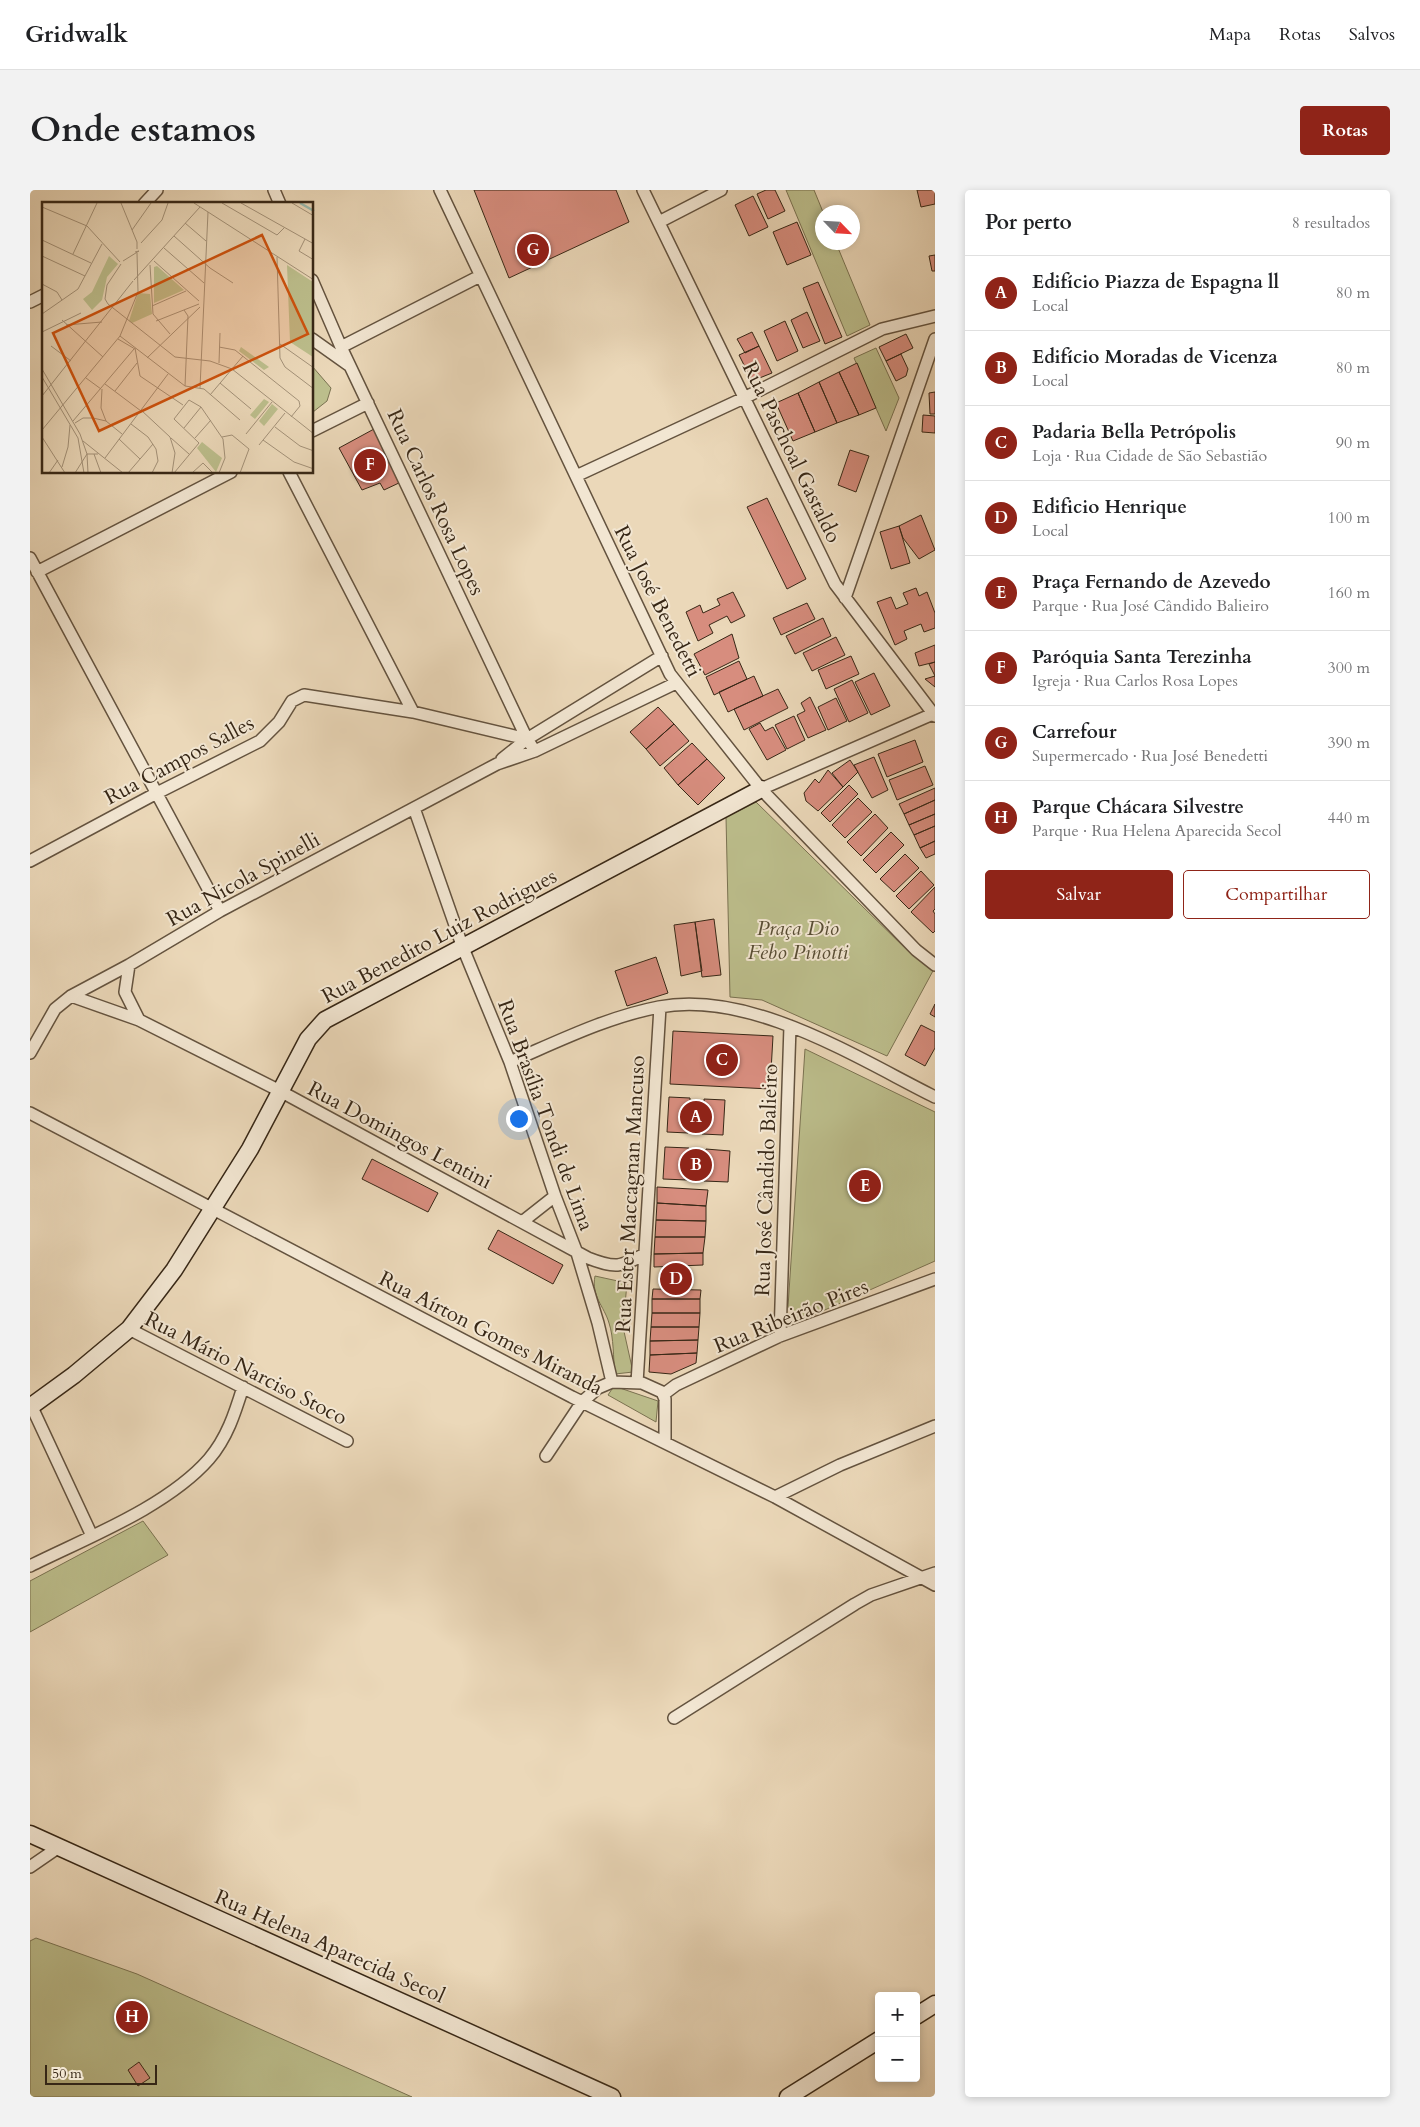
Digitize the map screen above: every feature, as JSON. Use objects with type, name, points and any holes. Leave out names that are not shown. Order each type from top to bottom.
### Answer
[{"type":"street","points":[[146,202],[156,190]]},
{"type":"street","points":[[274,190],[279,202]]},
{"type":"street","name":"Rua José Benedetti","points":[[440,190],[676,683],[761,789],[916,950],[935,966]]},
{"type":"street","name":"Rua Paschoal Gastaldo","points":[[644,190],[746,397],[829,572],[845,598],[935,714]]},
{"type":"street","points":[[659,222],[721,190]]},
{"type":"street","points":[[342,347],[480,276]]},
{"type":"street","name":"Rua Carlos Rosa Lopes","points":[[314,284],[527,739]]},
{"type":"street","points":[[30,302],[42,296]]},
{"type":"street","points":[[576,476],[746,397],[882,329],[935,316]]},
{"type":"street","points":[[845,598],[935,339]]},
{"type":"street","points":[[314,340],[351,366]]},
{"type":"street","points":[[314,430],[368,402]]},
{"type":"street","points":[[30,585],[39,575],[227,474]]},
{"type":"street","points":[[290,474],[413,712]]},
{"type":"street","points":[[30,558],[155,794],[220,911]]},
{"type":"street","name":"Rua Nicola Spinelli","points":[[497,764],[527,739],[662,656]]},
{"type":"street","name":"Rua Nicola Spinelli","points":[[30,1053],[55,1009],[71,996],[129,965],[220,911],[497,764],[535,751],[676,683]]},
{"type":"street","name":"Rua Campos Salles","points":[[30,861],[155,794],[260,741],[279,722],[292,701],[304,695],[413,712],[527,739]]},
{"type":"street","name":"Rua Benedito Luiz Rodrigues","points":[[30,1405],[74,1375],[129,1329],[174,1270],[250,1149],[308,1039],[325,1020],[335,1013],[464,948],[761,789],[935,714]]},
{"type":"street","points":[[527,739],[535,751]]},
{"type":"street","name":"Rua Brasília Tondi de Lima","points":[[414,808],[464,948],[510,1062],[555,1196],[577,1253],[598,1323],[612,1382]]},
{"type":"street","points":[[129,965],[125,992],[139,1020]]},
{"type":"street","name":"Rua Domingos Lentini","points":[[71,996],[139,1020],[280,1091],[577,1253],[597,1262],[615,1266],[624,1265],[645,1254]]},
{"type":"street","points":[[510,1062],[607,1020],[660,1007],[701,1004],[754,1013],[790,1026],[935,1096]]},
{"type":"street","name":"Rua Ester Maccagnan Mancuso","points":[[637,1383],[660,1007]]},
{"type":"street","name":"Rua José Cândido Balieiro","points":[[780,1336],[790,1026]]},
{"type":"street","name":"Rua Aírton Gomes Miranda","points":[[30,1113],[212,1210],[582,1402],[665,1441],[775,1497],[935,1585]]},
{"type":"street","points":[[522,1222],[555,1196]]},
{"type":"street","name":"Rua Ribeirão Pires","points":[[664,1394],[676,1385],[780,1336],[935,1279]]},
{"type":"street","name":"Rua Mário Narciso Stoco","points":[[129,1329],[346,1441]]},
{"type":"street","points":[[546,1456],[582,1402],[598,1388],[612,1382],[637,1383],[650,1386],[664,1394],[665,1441]]},
{"type":"street","points":[[30,1566],[92,1536],[165,1497],[209,1459],[233,1421],[242,1387]]},
{"type":"street","points":[[30,1405],[92,1536]]},
{"type":"street","points":[[775,1497],[840,1465],[935,1426]]},
{"type":"street","points":[[674,1718],[871,1595],[935,1573]]},
{"type":"street","name":"Rua Helena Aparecida Secol","points":[[30,1834],[612,2097]]},
{"type":"street","points":[[30,1867],[59,1847]]},
{"type":"street","points":[[920,2013],[935,2004]]},
{"type":"street","points":[[788,2097],[875,2043]]},
{"type":"green space","points":[[786,190],[814,190],[820,205],[815,205],[815,250],[839,250],[870,325],[847,336]]},
{"type":"green space","points":[[876,348],[899,398],[886,431],[854,358]]},
{"type":"green space","points":[[314,368],[331,388],[327,401],[314,411]]},
{"type":"green space","name":"Praça Dio Febo Pinotti","points":[[756,802],[909,952],[934,969],[887,1056],[762,1000],[730,997],[726,817]]},
{"type":"green space","points":[[805,1049],[935,1112],[935,1261],[800,1321],[788,1307]]},
{"type":"green space","points":[[595,1276],[627,1283],[623,1327],[633,1372],[615,1374],[611,1329],[596,1295]]},
{"type":"green space","points":[[614,1386],[658,1401],[656,1422],[608,1395]]},
{"type":"green space","points":[[143,1521],[168,1555],[30,1632],[30,1581]]},
{"type":"green space","points":[[36,1938],[137,1974],[412,2097],[30,2097],[30,1941]]},
{"type":"building","points":[[474,190],[616,190],[629,222],[509,278]]},
{"type":"building","points":[[766,190],[775,190],[785,211],[768,219],[757,194]]},
{"type":"building","points":[[917,190],[935,190],[935,204],[921,207]]},
{"type":"building","points":[[753,196],[768,227],[749,236],[735,205]]},
{"type":"building","points":[[797,222],[811,255],[787,265],[773,232]]},
{"type":"building","points":[[935,255],[935,271],[932,271],[929,256]]},
{"type":"building","points":[[818,282],[842,337],[825,344],[803,288]]},
{"type":"building","points":[[807,312],[820,341],[803,348],[791,320]]},
{"type":"building","points":[[785,321],[798,351],[777,361],[764,331]]},
{"type":"building","points":[[752,332],[759,346],[745,353],[737,339]]},
{"type":"building","points":[[906,334],[913,348],[886,361],[879,347]]},
{"type":"building","points":[[759,346],[772,373],[752,381],[739,355]]},
{"type":"building","points":[[901,354],[908,369],[906,376],[896,381],[886,361]]},
{"type":"building","points":[[857,363],[876,408],[859,415],[839,372]]},
{"type":"building","points":[[839,372],[859,415],[837,423],[819,382]]},
{"type":"building","points":[[819,382],[837,423],[815,432],[798,393]]},
{"type":"building","points":[[935,392],[935,414],[930,414],[929,393]]},
{"type":"building","points":[[798,393],[815,432],[793,441],[776,403]]},
{"type":"building","points":[[923,415],[935,416],[935,433],[922,432]]},
{"type":"building","points":[[374,429],[401,482],[384,490],[380,483],[362,490],[339,448]]},
{"type":"building","points":[[850,450],[869,456],[856,492],[838,485]]},
{"type":"building","points":[[767,498],[806,579],[787,589],[747,507]]},
{"type":"building","points":[[921,515],[935,550],[919,559],[903,538],[899,526]]},
{"type":"building","points":[[899,526],[910,563],[891,569],[880,532]]},
{"type":"building","points":[[916,588],[919,596],[927,592],[935,613],[935,628],[924,632],[921,624],[904,631],[907,639],[895,645],[877,602],[891,597],[896,609],[908,604],[903,593]]},
{"type":"building","points":[[733,592],[745,616],[731,623],[727,616],[709,625],[713,633],[698,641],[686,612],[700,605],[703,613],[720,605],[717,599]]},
{"type":"building","points":[[807,603],[815,619],[781,635],[773,618]]},
{"type":"building","points":[[823,618],[831,636],[795,654],[786,636]]},
{"type":"building","points":[[732,634],[739,658],[705,675],[694,654]]},
{"type":"building","points":[[836,637],[845,655],[812,671],[803,653]]},
{"type":"building","points":[[935,645],[935,662],[919,666],[915,653]]},
{"type":"building","points":[[851,656],[859,674],[826,689],[818,670]]},
{"type":"building","points":[[739,661],[747,679],[714,695],[706,677]]},
{"type":"building","points":[[935,662],[935,676],[929,664]]},
{"type":"building","points":[[874,673],[890,706],[871,715],[855,682]]},
{"type":"building","points":[[754,676],[763,696],[728,712],[719,692]]},
{"type":"building","points":[[935,676],[935,687],[925,679]]},
{"type":"building","points":[[852,680],[868,713],[849,722],[834,689]]},
{"type":"building","points":[[778,689],[788,708],[744,730],[734,709]]},
{"type":"building","points":[[810,697],[826,730],[808,738],[797,715],[805,711],[801,703]]},
{"type":"building","points":[[836,698],[847,721],[828,730],[818,707]]},
{"type":"building","points":[[658,707],[674,724],[646,749],[630,732]]},
{"type":"building","points":[[794,716],[805,740],[787,749],[775,725]]},
{"type":"building","points":[[760,723],[765,731],[773,727],[786,750],[767,760],[749,729]]},
{"type":"building","points":[[674,724],[689,741],[660,766],[646,749]]},
{"type":"building","points":[[915,740],[923,762],[887,777],[878,754]]},
{"type":"building","points":[[692,743],[707,759],[678,785],[664,768]]},
{"type":"building","points":[[874,757],[888,790],[872,798],[854,765]]},
{"type":"building","points":[[707,759],[725,778],[698,805],[678,785]]},
{"type":"building","points":[[850,760],[858,772],[843,787],[832,773]]},
{"type":"building","points":[[925,766],[933,785],[897,800],[889,780]]},
{"type":"building","points":[[828,770],[843,787],[818,811],[806,801],[804,793],[815,779],[819,783]]},
{"type":"building","points":[[849,785],[858,794],[830,822],[821,813]]},
{"type":"building","points":[[935,788],[935,800],[904,814],[899,804]]},
{"type":"building","points":[[858,798],[872,812],[845,838],[832,825]]},
{"type":"building","points":[[935,800],[935,814],[909,825],[904,814]]},
{"type":"building","points":[[875,814],[888,828],[861,856],[847,842]]},
{"type":"building","points":[[935,814],[935,826],[914,835],[909,825]]},
{"type":"building","points":[[935,826],[935,841],[920,848],[914,835]]},
{"type":"building","points":[[891,832],[904,845],[876,873],[863,860]]},
{"type":"building","points":[[935,841],[935,854],[926,858],[920,848]]},
{"type":"building","points":[[905,854],[919,868],[894,892],[880,879]]},
{"type":"building","points":[[921,871],[934,885],[909,909],[896,896]]},
{"type":"building","points":[[935,887],[935,909],[933,911],[935,914],[935,931],[933,933],[911,912]]},
{"type":"building","points":[[714,919],[721,975],[702,977],[695,922]]},
{"type":"building","points":[[695,922],[702,971],[681,976],[674,925]]},
{"type":"building","points":[[656,957],[668,993],[627,1006],[615,971]]},
{"type":"building","points":[[935,1004],[935,1017],[930,1014]]},
{"type":"building","points":[[921,1025],[935,1032],[935,1048],[925,1066],[905,1055]]},
{"type":"building","points":[[673,1031],[773,1036],[770,1089],[670,1084]]},
{"type":"building","points":[[669,1097],[690,1098],[690,1103],[704,1104],[704,1099],[725,1100],[723,1135],[702,1134],[702,1129],[688,1129],[688,1133],[667,1132]]},
{"type":"building","points":[[665,1147],[689,1148],[689,1152],[705,1153],[706,1149],[730,1151],[728,1182],[704,1181],[704,1177],[687,1176],[687,1180],[663,1179]]},
{"type":"building","points":[[372,1159],[438,1193],[428,1212],[362,1179]]},
{"type":"building","points":[[657,1187],[708,1190],[706,1206],[657,1203]]},
{"type":"building","points":[[657,1203],[706,1206],[706,1221],[656,1220]]},
{"type":"building","points":[[656,1220],[706,1221],[705,1237],[655,1237]]},
{"type":"building","points":[[498,1230],[563,1265],[553,1284],[488,1249]]},
{"type":"building","points":[[655,1237],[705,1237],[703,1253],[654,1254]]},
{"type":"building","points":[[703,1253],[703,1265],[654,1267],[654,1254]]},
{"type":"building","points":[[664,1272],[688,1273],[687,1286],[664,1285]]},
{"type":"building","points":[[653,1289],[701,1290],[700,1299],[652,1299]]},
{"type":"building","points":[[652,1299],[700,1299],[700,1313],[652,1313]]},
{"type":"building","points":[[652,1313],[700,1313],[699,1327],[651,1327]]},
{"type":"building","points":[[651,1327],[699,1327],[698,1340],[650,1341]]},
{"type":"building","points":[[698,1340],[697,1353],[650,1355],[650,1341]]},
{"type":"building","points":[[697,1353],[696,1363],[671,1374],[649,1372],[650,1355]]},
{"type":"building","points":[[139,2062],[150,2078],[138,2086],[128,2070]]},
{"type":"place","name":"Carrefour","points":[[533,250]]},
{"type":"place","name":"Paróquia Santa Terezinha","points":[[370,465]]},
{"type":"place","name":"Padaria Bella Petrópolis","points":[[722,1060]]},
{"type":"place","name":"Edifício Piazza de Espagna ll","points":[[696,1117]]},
{"type":"place","name":"Edifício Moradas de Vicenza","points":[[696,1165]]},
{"type":"place","name":"Praça Fernando de Azevedo","points":[[865,1186]]},
{"type":"place","name":"Edificio Henrique","points":[[676,1279]]},
{"type":"place","name":"Parque Chácara Silvestre","points":[[132,2017]]}]
